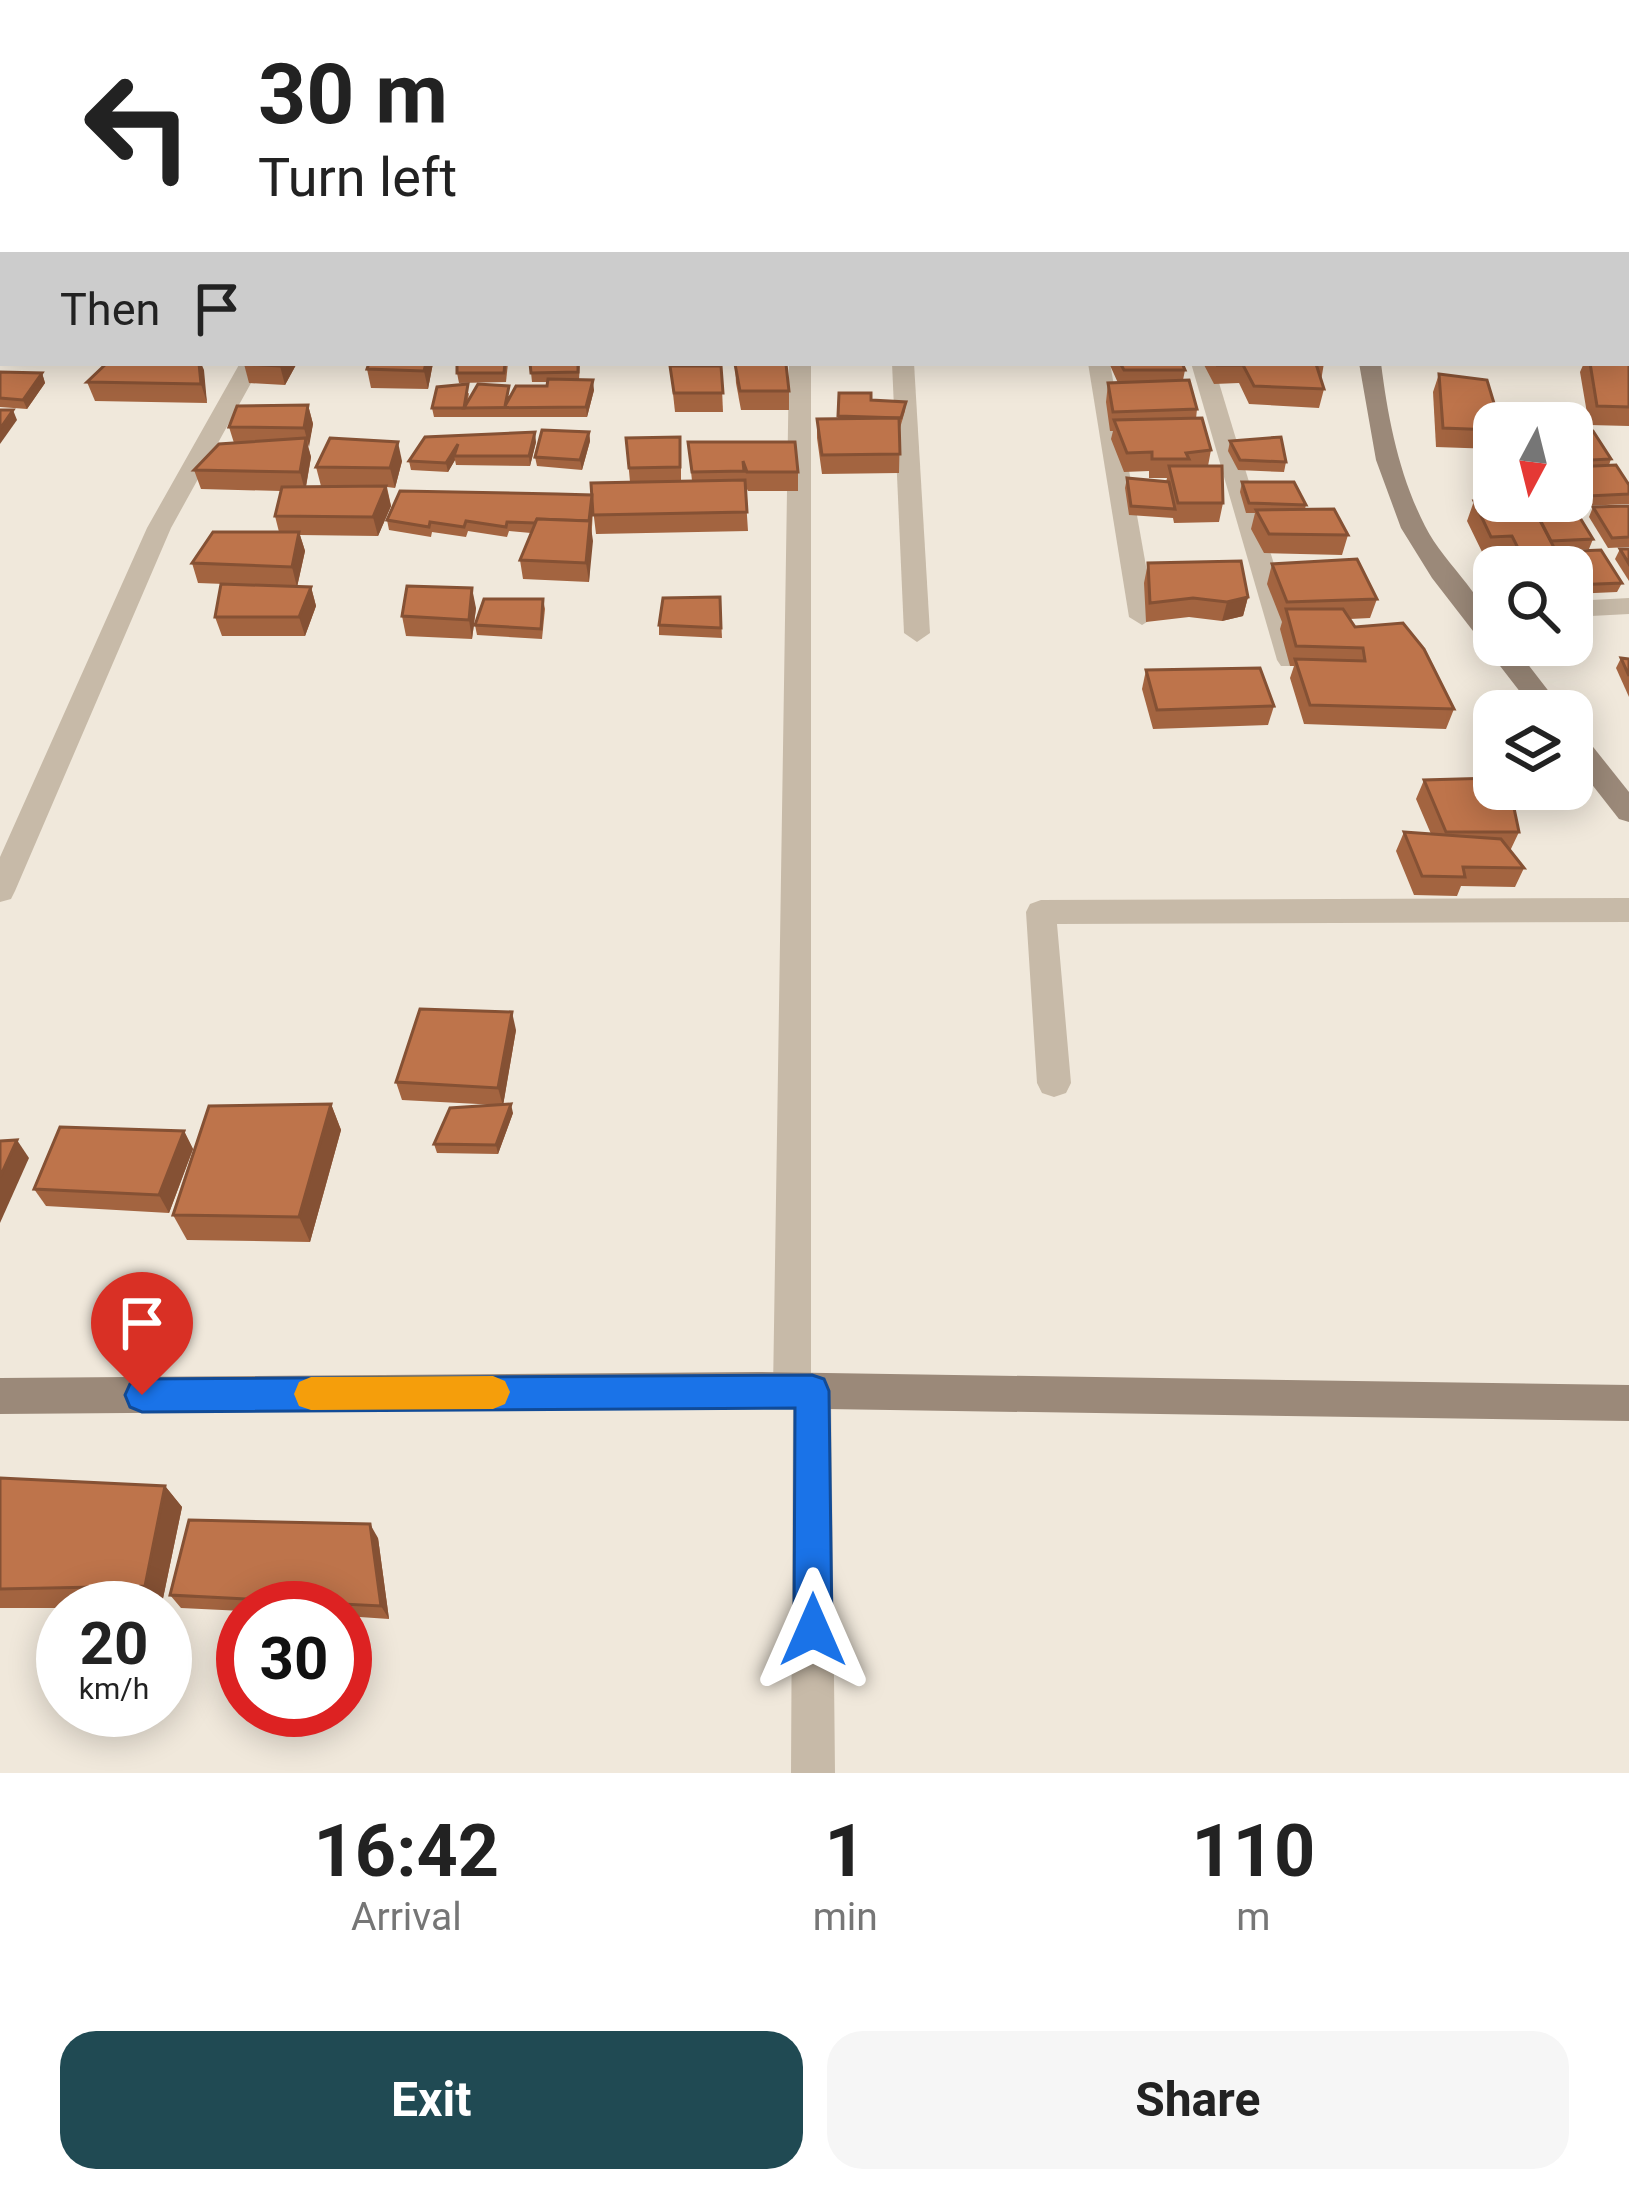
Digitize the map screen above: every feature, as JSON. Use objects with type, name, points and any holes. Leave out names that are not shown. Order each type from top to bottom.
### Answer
[{"type":"street","points":[[0,891],[159,528],[248,366]]},
{"type":"street","points":[[800,366],[802,1391],[813,1773]]},
{"type":"street","points":[[903,366],[917,633]]},
{"type":"street","points":[[1100,366],[1142,617]]},
{"type":"street","points":[[1203,366],[1290,659]]},
{"type":"street","points":[[1370,366],[1376,415],[1394,482],[1425,550],[1473,608]]},
{"type":"street","points":[[1593,609],[1629,606]]},
{"type":"street","points":[[1593,767],[1629,812]]},
{"type":"street","points":[[1054,1083],[1041,912],[1629,910]]},
{"type":"street","points":[[0,1396],[802,1391],[1629,1402]]},
{"type":"building","points":[[104,366],[199,366],[201,384],[87,382]]},
{"type":"building","points":[[368,366],[425,366],[424,371]]},
{"type":"building","points":[[457,366],[505,366],[504,373],[457,373]]},
{"type":"building","points":[[530,366],[578,366],[578,372],[531,373]]},
{"type":"building","points":[[670,366],[721,366],[723,393],[674,393]]},
{"type":"building","points":[[735,366],[786,366],[789,391],[740,391]]},
{"type":"building","points":[[1122,366],[1183,366],[1185,370],[1124,370]]},
{"type":"building","points":[[1244,366],[1317,366],[1324,389],[1254,386]]},
{"type":"building","points":[[1590,366],[1629,366],[1629,407],[1597,406]]},
{"type":"building","points":[[0,372],[42,373],[23,400],[0,398]]},
{"type":"building","points":[[1439,374],[1487,380],[1494,402],[1473,402],[1473,429],[1443,428]]},
{"type":"building","points":[[548,379],[593,380],[586,407],[464,408],[478,384],[509,386],[505,406],[516,386],[547,386]]},
{"type":"building","points":[[1189,380],[1197,409],[1113,412],[1108,383]]},
{"type":"building","points":[[468,384],[464,408],[432,408],[437,387]]},
{"type":"building","points":[[839,393],[871,393],[871,400],[906,402],[901,418],[838,416]]},
{"type":"building","points":[[308,405],[304,428],[229,427],[237,406]]},
{"type":"building","points":[[0,410],[13,410],[0,429]]},
{"type":"building","points":[[899,418],[900,454],[822,455],[817,419]]},
{"type":"building","points":[[1202,418],[1211,450],[1186,453],[1189,459],[1127,453],[1114,420]]},
{"type":"building","points":[[542,430],[589,432],[580,460],[535,457]]},
{"type":"building","points":[[1593,431],[1611,459],[1593,460]]},
{"type":"building","points":[[535,432],[529,456],[454,456],[458,444],[446,463],[409,461],[425,437]]},
{"type":"building","points":[[680,437],[680,467],[629,468],[626,438]]},
{"type":"building","points":[[1281,437],[1286,462],[1240,460],[1230,441]]},
{"type":"building","points":[[306,438],[300,472],[194,470],[219,444]]},
{"type":"building","points":[[330,438],[398,442],[390,468],[316,467]]},
{"type":"building","points":[[688,442],[795,442],[798,472],[747,472],[743,461],[744,471],[692,472]]},
{"type":"building","points":[[1616,465],[1629,485],[1629,494],[1593,496],[1593,466]]},
{"type":"building","points":[[1169,466],[1222,466],[1223,503],[1178,503]]},
{"type":"building","points":[[1127,478],[1169,482],[1175,509],[1131,506]]},
{"type":"building","points":[[745,480],[747,512],[593,515],[591,483]]},
{"type":"building","points":[[1242,482],[1294,482],[1306,505],[1249,503]]},
{"type":"building","points":[[386,486],[373,517],[275,516],[282,487]]},
{"type":"building","points":[[400,491],[592,495],[589,521],[537,519],[535,523],[507,522],[506,527],[430,522],[429,527],[387,520]]},
{"type":"building","points":[[1629,506],[1629,537],[1612,538],[1593,507]]},
{"type":"building","points":[[1334,509],[1348,535],[1269,534],[1256,510]]},
{"type":"building","points":[[537,519],[590,521],[586,563],[520,560]]},
{"type":"building","points":[[1484,522],[1541,522],[1553,546],[1517,546],[1512,536],[1491,537]]},
{"type":"building","points":[[1541,522],[1583,522],[1593,539],[1551,541]]},
{"type":"building","points":[[213,532],[299,532],[292,567],[192,563]]},
{"type":"building","points":[[1593,550],[1601,550],[1622,583],[1593,584]]},
{"type":"building","points":[[1357,559],[1377,599],[1287,602],[1272,564]]},
{"type":"building","points":[[1241,561],[1248,597],[1227,602],[1193,598],[1150,603],[1148,563]]},
{"type":"building","points":[[221,584],[311,587],[299,617],[215,617]]},
{"type":"building","points":[[407,586],[472,588],[469,620],[402,616]]},
{"type":"building","points":[[720,597],[721,628],[659,625],[663,598]]},
{"type":"building","points":[[484,599],[543,599],[541,629],[475,625]]},
{"type":"building","points":[[1286,609],[1343,609],[1355,627],[1403,623],[1424,649],[1454,709],[1310,705],[1295,659],[1365,661],[1363,648],[1296,646]]},
{"type":"building","points":[[1260,668],[1274,706],[1157,710],[1146,670]]},
{"type":"building","points":[[1473,779],[1473,810],[1514,810],[1519,832],[1446,832],[1424,780]]},
{"type":"building","points":[[1404,832],[1501,839],[1524,868],[1463,867],[1465,877],[1422,876]]},
{"type":"building","points":[[420,1009],[512,1012],[498,1088],[396,1082]]},
{"type":"building","points":[[331,1104],[299,1217],[173,1215],[209,1106]]},
{"type":"building","points":[[511,1104],[496,1145],[434,1144],[450,1108]]},
{"type":"building","points":[[60,1127],[184,1131],[159,1195],[34,1189]]},
{"type":"building","points":[[17,1140],[0,1177],[0,1141]]},
{"type":"building","points":[[0,1478],[165,1486],[146,1581],[36,1581],[36,1588],[0,1589]]},
{"type":"building","points":[[189,1520],[370,1524],[381,1606],[372,1606],[372,1581],[216,1581],[216,1597],[192,1596],[192,1581],[174,1581]]},
{"type":"slow traffic","points":[[311,1394],[493,1392]]},
{"type":"route","points":[[142,1395],[812,1391],[813,1630]]}]
